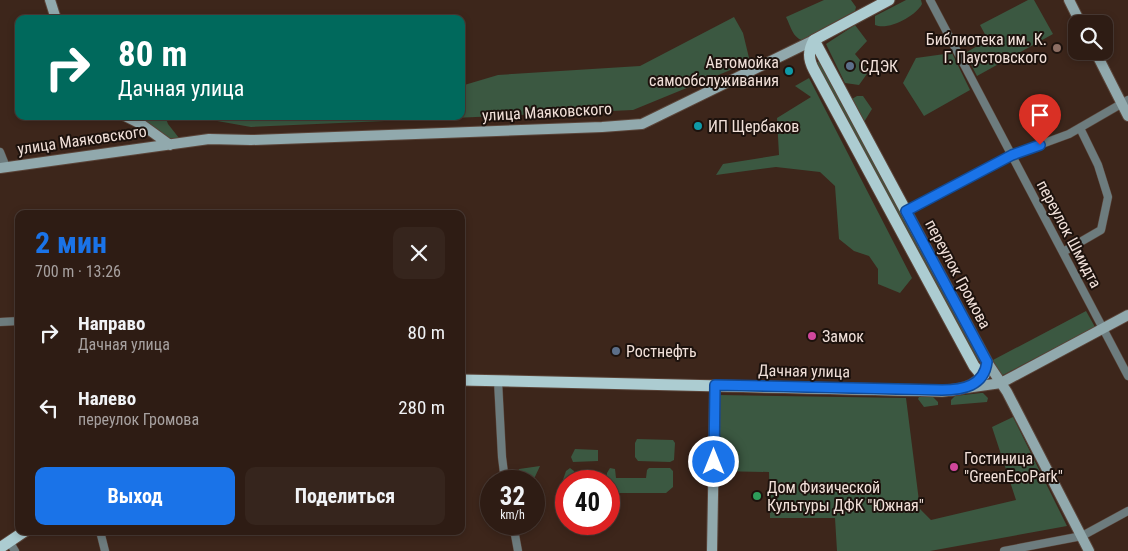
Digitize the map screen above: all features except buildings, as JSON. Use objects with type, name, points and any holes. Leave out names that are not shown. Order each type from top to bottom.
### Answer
[{"type":"main road","name":"улица Маяковского","points":[[814,40],[889,0]]},
{"type":"main road","name":"переулок Громова","points":[[814,40],[987,362]]},
{"type":"main road","name":"переулок Громова","points":[[814,40],[809,53],[810,62],[814,70],[974,366],[984,375]]},
{"type":"main road","points":[[962,386],[974,384],[984,375],[987,362]]},
{"type":"main road","points":[[962,386],[973,373],[974,366]]},
{"type":"main road","name":"Дачная улица","points":[[465,375],[498,378],[925,390],[952,390],[962,386]]},
{"type":"main road","name":"Дачная улица","points":[[465,380],[498,378]]},
{"type":"main road","points":[[6,544],[15,534]]},
{"type":"main road","points":[[6,544],[19,535]]},
{"type":"street","points":[[50,0],[55,15]]},
{"type":"street","name":"переулок Шмидта","points":[[930,0],[1128,376]]},
{"type":"street","points":[[1069,0],[1076,15]]},
{"type":"street","name":"улица Маяковского","points":[[3,167],[209,139],[270,140],[642,124],[814,40]]},
{"type":"street","points":[[1100,60],[1125,102],[1128,116]]},
{"type":"street","points":[[906,211],[1012,155],[1069,134],[1125,102]]},
{"type":"street","points":[[133,120],[170,145]]},
{"type":"street","points":[[1063,252],[1101,230],[1108,197],[1098,165],[1080,128]]},
{"type":"street","points":[[0,152],[3,167]]},
{"type":"street","name":"Дачная улица","points":[[962,386],[1001,383],[1128,315]]},
{"type":"street","points":[[0,322],[15,321]]},
{"type":"street","name":"переулок Громова","points":[[987,362],[1007,392],[1089,551]]},
{"type":"street","points":[[984,375],[1001,383]]},
{"type":"street","points":[[498,378],[504,470]]},
{"type":"street","points":[[712,551],[715,383]]},
{"type":"street","points":[[1004,551],[1082,536],[1128,511]]},
{"type":"street","points":[[101,535],[105,551]]},
{"type":"street","points":[[515,535],[518,551]]},
{"type":"green space","points":[[824,0],[851,0],[856,7],[855,11],[820,30],[805,41],[801,40],[793,32],[786,17]]},
{"type":"green space","points":[[906,0],[921,0],[922,4],[908,18],[887,26],[875,25],[875,16]]},
{"type":"green space","points":[[1028,0],[1034,0],[1053,34],[977,76],[965,53],[988,40],[980,25]]},
{"type":"green space","points":[[734,17],[743,33],[750,62],[633,110],[465,117],[465,85],[498,75],[640,66]]},
{"type":"green space","points":[[855,25],[867,41],[855,54],[869,71],[859,85],[845,83],[826,44]]},
{"type":"green space","points":[[952,53],[970,90],[924,116],[903,83],[916,58]]},
{"type":"green space","points":[[821,60],[983,359],[977,362],[816,63]]},
{"type":"green space","points":[[809,78],[912,278],[900,293],[878,284],[878,269],[869,256],[854,251],[839,239],[835,186],[820,172],[776,167],[716,175],[723,164],[779,155],[777,118],[811,97],[795,86]]},
{"type":"green space","points":[[857,96],[863,96],[872,109],[864,122],[852,99]]},
{"type":"green space","points":[[142,120],[166,120],[179,138],[169,139]]},
{"type":"green space","points":[[212,120],[408,120],[251,127]]},
{"type":"green space","points":[[1086,311],[1095,327],[1001,376],[993,360]]},
{"type":"green space","points":[[983,393],[988,398],[987,402],[951,405],[951,400],[955,396]]},
{"type":"green space","points":[[719,395],[906,398],[920,509],[931,520],[1016,500],[992,427],[1013,417],[1067,526],[930,551],[837,551],[835,518],[770,518],[769,472],[717,471]]},
{"type":"green space","points":[[919,397],[933,397],[938,402],[938,405],[924,407],[918,399]]},
{"type":"green space","points":[[637,439],[673,440],[675,443],[674,460],[670,462],[638,461],[635,457],[635,443]]},
{"type":"green space","points":[[575,449],[598,450],[598,461],[573,462],[571,457]]},
{"type":"green space","points":[[540,466],[538,470],[519,469]]},
{"type":"green space","points":[[649,468],[670,468],[673,471],[673,487],[666,493],[620,493],[620,478],[646,478]]},
{"type":"place","name":"Библиотека им. К. Г. Паустовского","points":[[1057,48]]},
{"type":"place","name":"СДЭК","points":[[850,66]]},
{"type":"place","name":"Автомойка самообслуживания","points":[[789,71]]},
{"type":"place","name":"ИП Щербаков","points":[[698,126]]},
{"type":"place","name":"Замок","points":[[812,336]]},
{"type":"place","name":"Ростнефть","points":[[616,351]]},
{"type":"place","name":"Гостиница \"GreenEcoPark\"","points":[[954,467]]},
{"type":"place","name":"Дом Физической Культуры ДФК \"Южная\"","points":[[757,496]]},
{"type":"route","points":[[714,462],[715,385],[952,390],[974,384],[984,375],[987,362],[906,211],[1012,155],[1040,145]]}]
